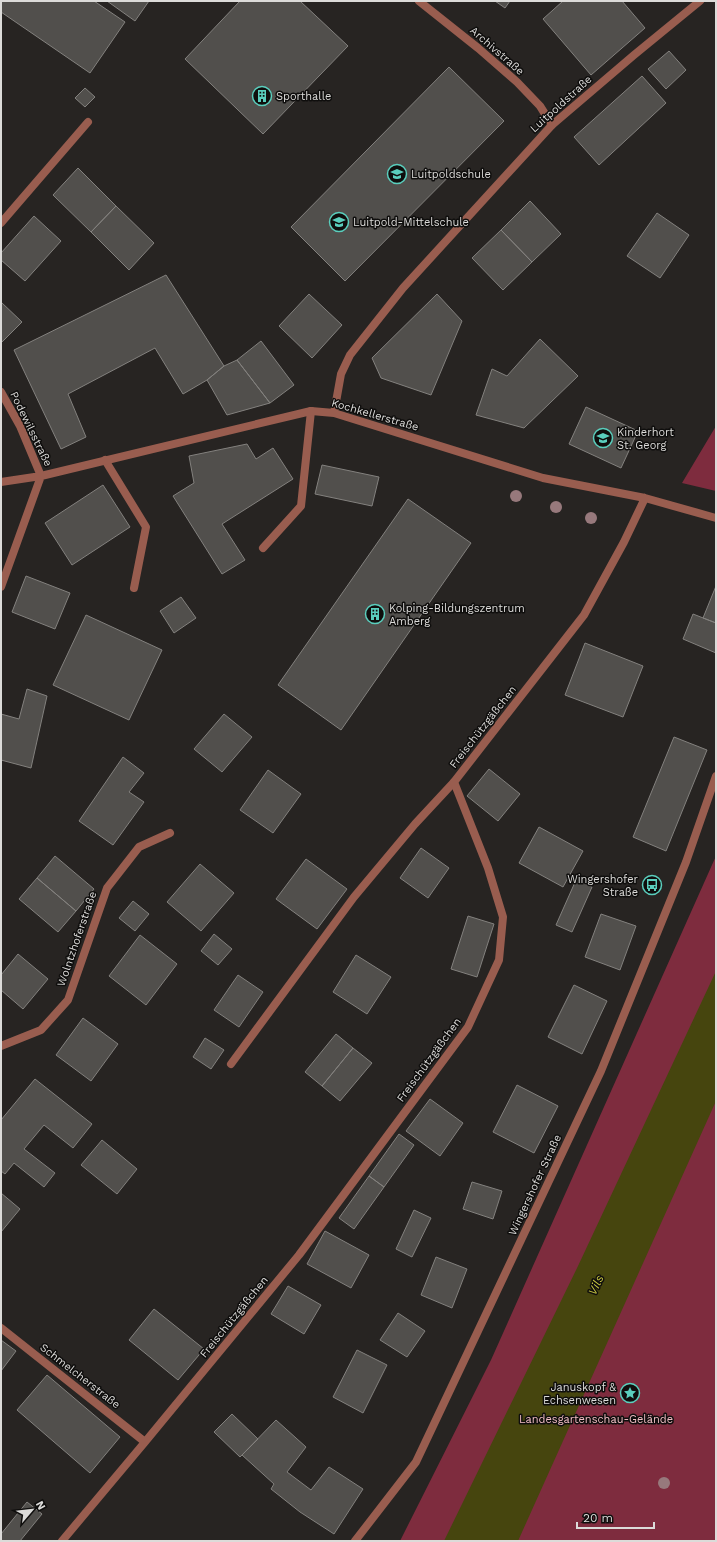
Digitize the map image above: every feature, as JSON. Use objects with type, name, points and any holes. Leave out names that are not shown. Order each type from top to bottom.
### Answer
[{"type":"street","name":"Archivstraße","points":[[419,1],[478,48],[517,82],[540,106],[552,125]]},
{"type":"street","name":"Luitpoldstraße","points":[[334,413],[341,374],[350,355],[403,288],[552,125],[700,1]]},
{"type":"street","points":[[1,223],[88,122]]},
{"type":"street","name":"Podewilsstraße","points":[[1,392],[20,426],[41,476]]},
{"type":"street","points":[[263,548],[301,506],[311,411]]},
{"type":"street","name":"Kochkellerstraße","points":[[1,482],[41,476],[311,411],[334,413],[543,478],[645,498],[716,518]]},
{"type":"street","points":[[105,460],[146,527],[134,588]]},
{"type":"street","points":[[1,588],[41,476]]},
{"type":"street","name":"Freischützgäßchen","points":[[62,1541],[146,1442],[299,1255],[468,1027],[499,960],[503,917],[488,868],[454,782],[584,615],[624,542],[645,498]]},
{"type":"street","name":"Wingershofer Straße","points":[[355,1541],[416,1462],[594,1085],[686,862],[716,776]]},
{"type":"street","points":[[231,1064],[354,897],[415,824],[454,782]]},
{"type":"street","name":"Wolntzhoferstraße","points":[[1,1046],[41,1030],[68,1000],[107,888],[139,847],[170,833]]},
{"type":"street","name":"Schmelcherstraße","points":[[1,1328],[146,1442]]},
{"type":"green space","points":[[716,426],[716,491],[682,483]]},
{"type":"green space","name":"Landesgartenschau-Gelände","points":[[716,856],[716,1541],[400,1541],[491,1360]]},
{"type":"water","name":"Vils","points":[[716,971],[716,1101],[518,1541],[444,1541],[578,1266]]},
{"type":"building","points":[[1,1],[94,1],[125,22],[90,73],[1,12]]},
{"type":"building","points":[[107,1],[149,1],[135,21]]},
{"type":"building","name":"Sporthalle","points":[[240,1],[300,1],[348,46],[263,134],[185,59]]},
{"type":"building","points":[[495,1],[510,1],[505,8]]},
{"type":"building","points":[[563,1],[622,1],[645,28],[591,75],[543,19]]},
{"type":"building","points":[[669,51],[686,70],[666,89],[648,69]]},
{"type":"building","name":"Luitpoldschule","points":[[449,67],[504,121],[345,281],[291,227]]},
{"type":"building","points":[[642,76],[666,103],[599,165],[574,137]]},
{"type":"building","points":[[85,88],[95,97],[85,107],[75,98]]},
{"type":"building","points":[[78,168],[116,206],[91,232],[53,195]]},
{"type":"building","points":[[530,201],[561,234],[532,262],[501,230]]},
{"type":"building","points":[[116,206],[154,243],[129,270],[91,232]]},
{"type":"building","points":[[657,213],[689,235],[660,278],[627,256]]},
{"type":"building","points":[[34,216],[61,241],[25,281],[1,260],[1,253]]},
{"type":"building","points":[[501,230],[532,262],[503,290],[472,258]]},
{"type":"building","points":[[166,275],[224,366],[207,380],[183,394],[155,348],[68,394],[86,437],[61,449],[14,350]]},
{"type":"building","points":[[309,294],[342,325],[312,358],[279,326]]},
{"type":"building","points":[[437,294],[462,321],[431,395],[381,378],[372,358]]},
{"type":"building","points":[[1,302],[22,322],[1,343]]},
{"type":"building","points":[[540,339],[578,376],[524,428],[476,415],[492,369],[507,376]]},
{"type":"building","points":[[261,341],[294,385],[270,403],[237,360]]},
{"type":"building","points":[[237,360],[270,403],[227,415],[207,380],[224,366]]},
{"type":"building","name":"Kinderhort St. Georg","points":[[586,407],[638,431],[621,468],[569,444]]},
{"type":"building","points":[[247,444],[256,459],[273,448],[293,479],[222,524],[245,560],[222,574],[173,496],[194,483],[189,456]]},
{"type":"building","points":[[322,465],[379,477],[372,506],[315,494]]},
{"type":"building","points":[[103,485],[130,527],[72,565],[45,523]]},
{"type":"building","name":"Kolping-Bildungszentrum Amberg","points":[[408,499],[471,543],[341,730],[278,685]]},
{"type":"building","points":[[26,576],[70,593],[55,629],[12,612]]},
{"type":"building","points":[[716,586],[716,623],[703,618]]},
{"type":"building","points":[[181,597],[196,618],[174,633],[160,611]]},
{"type":"building","points":[[693,614],[716,623],[716,653],[683,639]]},
{"type":"building","points":[[86,615],[162,650],[129,720],[53,685]]},
{"type":"building","points":[[585,643],[643,666],[623,717],[565,695]]},
{"type":"building","points":[[27,689],[47,696],[31,768],[1,760],[1,714],[19,719]]},
{"type":"building","points":[[224,714],[252,737],[222,772],[194,749]]},
{"type":"building","points":[[674,737],[707,750],[666,851],[633,837]]},
{"type":"building","points":[[123,757],[144,773],[129,792],[144,802],[113,845],[79,821]]},
{"type":"building","points":[[489,769],[520,794],[498,821],[467,796]]},
{"type":"building","points":[[268,770],[301,794],[273,833],[240,810]]},
{"type":"building","points":[[539,827],[583,851],[563,887],[519,863]]},
{"type":"building","points":[[421,848],[449,868],[428,898],[400,878]]},
{"type":"building","points":[[55,856],[94,889],[76,911],[37,878]]},
{"type":"building","points":[[306,859],[347,889],[317,929],[276,899]]},
{"type":"building","points":[[200,864],[234,893],[201,931],[167,902]]},
{"type":"building","points":[[37,878],[76,911],[58,932],[19,899]]},
{"type":"building","points":[[576,880],[592,887],[572,932],[556,925]]},
{"type":"building","points":[[133,901],[149,914],[135,931],[119,918]]},
{"type":"building","points":[[601,914],[636,926],[620,970],[585,957]]},
{"type":"building","points":[[468,916],[494,924],[477,977],[451,969]]},
{"type":"building","points":[[214,934],[232,949],[218,965],[201,951]]},
{"type":"building","points":[[140,935],[177,964],[146,1005],[109,976]]},
{"type":"building","points":[[18,954],[48,979],[23,1009],[1,990],[1,975]]},
{"type":"building","points":[[356,955],[391,977],[367,1014],[333,992]]},
{"type":"building","points":[[238,975],[263,992],[239,1027],[214,1010]]},
{"type":"building","points":[[574,985],[607,1001],[582,1054],[548,1037]]},
{"type":"building","points":[[83,1018],[118,1044],[91,1081],[56,1055]]},
{"type":"building","points":[[336,1034],[353,1048],[322,1086],[305,1072]]},
{"type":"building","points":[[205,1038],[224,1050],[211,1069],[193,1057]]},
{"type":"building","points":[[353,1048],[372,1063],[340,1101],[322,1086]]},
{"type":"building","points":[[35,1079],[92,1124],[73,1148],[44,1125],[24,1149],[55,1173],[44,1187],[14,1163],[5,1174],[1,1171],[1,1120]]},
{"type":"building","points":[[517,1085],[558,1106],[534,1153],[493,1132]]},
{"type":"building","points":[[430,1099],[463,1123],[440,1156],[406,1131]]},
{"type":"building","points":[[399,1134],[414,1145],[384,1187],[369,1176]]},
{"type":"building","points":[[102,1140],[137,1169],[117,1194],[81,1165]]},
{"type":"building","points":[[369,1176],[384,1187],[354,1229],[339,1218]]},
{"type":"building","points":[[472,1182],[502,1191],[493,1219],[463,1209]]},
{"type":"building","points":[[1,1193],[20,1209],[1,1232]]},
{"type":"building","points":[[414,1210],[431,1218],[412,1257],[396,1249]]},
{"type":"building","points":[[325,1231],[369,1255],[351,1288],[307,1264]]},
{"type":"building","points":[[436,1257],[467,1269],[452,1308],[421,1295]]},
{"type":"building","points":[[288,1286],[321,1305],[304,1334],[271,1314]]},
{"type":"building","points":[[154,1309],[204,1349],[178,1380],[129,1340]]},
{"type":"building","points":[[398,1313],[425,1331],[407,1357],[380,1340]]},
{"type":"building","points":[[1,1340],[16,1351],[1,1371]]},
{"type":"building","points":[[357,1350],[387,1365],[363,1413],[333,1397]]},
{"type":"building","points":[[47,1375],[120,1437],[90,1473],[17,1410]]},
{"type":"building","points":[[232,1414],[258,1439],[240,1457],[214,1432]]},
{"type":"building","points":[[276,1420],[306,1447],[287,1472],[311,1490],[329,1467],[363,1489],[334,1534],[300,1512],[271,1489],[274,1484],[242,1455]]},
{"type":"building","points":[[27,1502],[42,1514],[20,1541],[1,1541],[1,1534]]},
{"type":"place","name":"Sporthalle","points":[[262,96]]},
{"type":"place","name":"Luitpoldschule","points":[[397,174]]},
{"type":"place","name":"Luitpold-Mittelschule","points":[[339,222]]},
{"type":"place","name":"Kinderhort St. Georg","points":[[603,438]]},
{"type":"place","name":"Kolping-Bildungszentrum Amberg","points":[[375,614]]},
{"type":"place","name":"Wingershofer Straße","points":[[652,885]]},
{"type":"place","name":"Januskopf & Echsenwesen","points":[[630,1393]]}]
